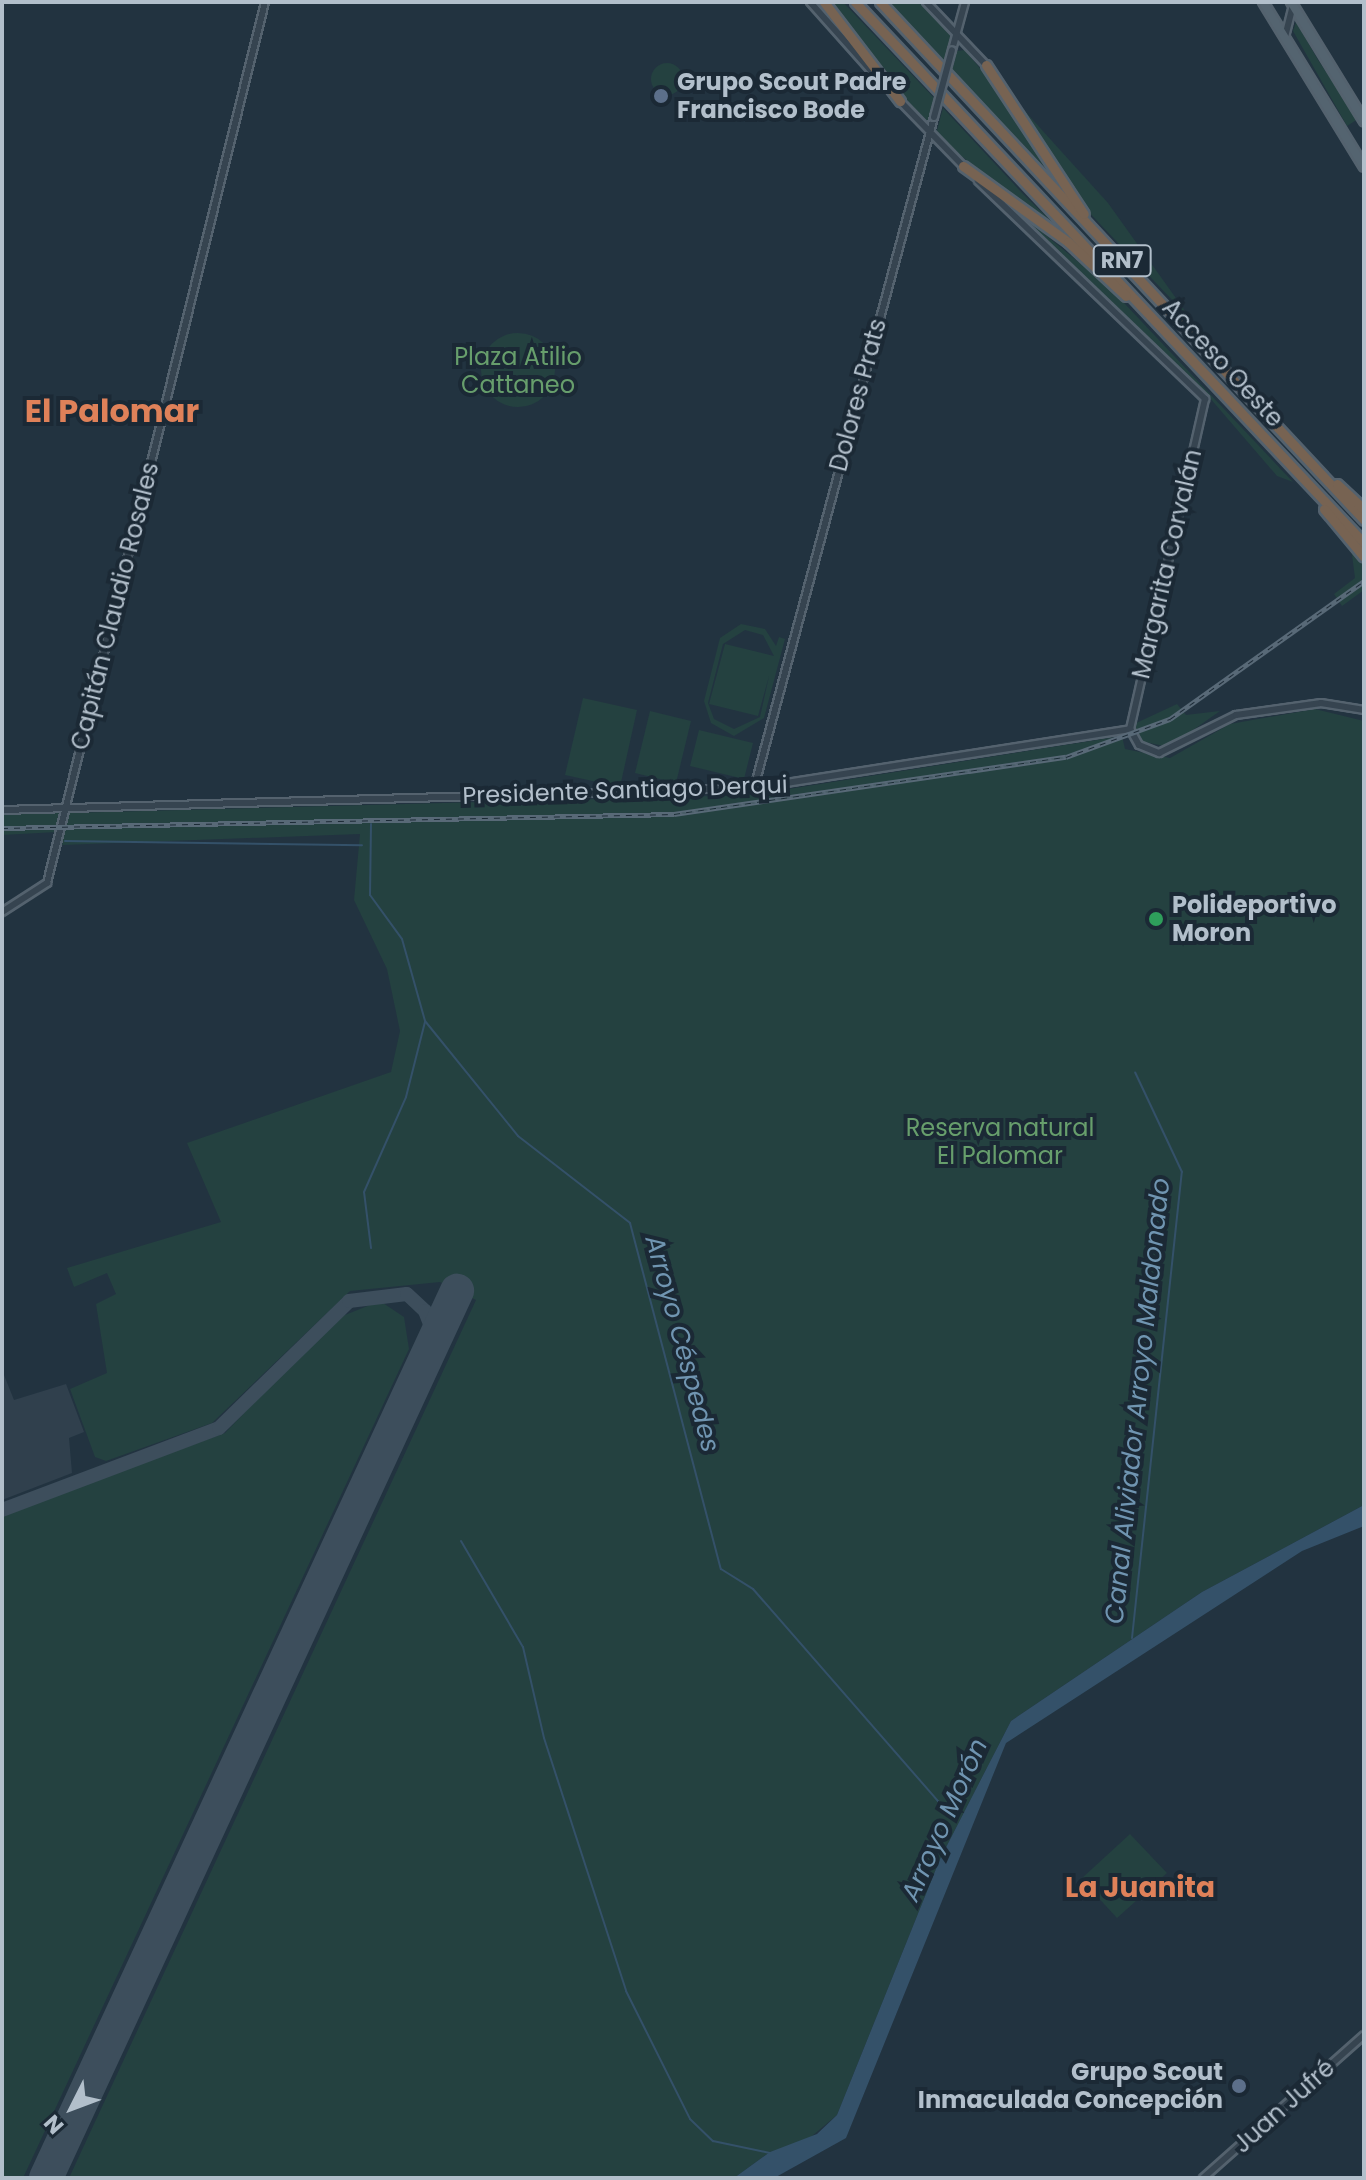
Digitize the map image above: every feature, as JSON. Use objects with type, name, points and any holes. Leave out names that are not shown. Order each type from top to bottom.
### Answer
[{"type":"highway","points":[[824,2],[900,101]]},
{"type":"highway","name":"Acceso Oeste","points":[[855,2],[1364,543]]},
{"type":"highway","name":"Acceso Oeste","points":[[880,2],[1364,520]]},
{"type":"highway","points":[[986,65],[1115,255]]},
{"type":"highway","points":[[963,166],[1068,242],[1178,343]]},
{"type":"highway","points":[[1299,452],[1364,509]]},
{"type":"highway","points":[[1288,462],[1364,557]]},
{"type":"main road","points":[[1263,2],[1364,167]]},
{"type":"main road","points":[[1293,3],[1364,121]]},
{"type":"street","name":"Capitán Claudio Rosales","points":[[2,912],[47,883],[265,2]]},
{"type":"street","points":[[810,2],[963,166]]},
{"type":"street","points":[[926,2],[986,65]]},
{"type":"street","name":"Dolores Prats","points":[[754,788],[965,2]]},
{"type":"street","points":[[1285,37],[1293,3]]},
{"type":"street","name":"Margarita Corvalán","points":[[963,166],[1205,399],[1130,729]]},
{"type":"street","points":[[1130,729],[1139,745],[1159,753],[1236,715],[1321,703],[1364,710]]},
{"type":"street","name":"Presidente Santiago Derqui","points":[[2,810],[754,788],[1130,729]]},
{"type":"street","name":"Juan Jufré","points":[[1203,2178],[1364,2035]]},
{"type":"shaded area","points":[[2,1370],[14,1400],[66,1384],[84,1432],[69,1438],[72,1473],[2,1500]]},
{"type":"green space","points":[[829,2],[843,2],[935,99],[930,123],[896,92]]},
{"type":"green space","points":[[889,2],[919,2],[951,35],[944,63]]},
{"type":"green space","points":[[1296,22],[1358,119],[1347,126],[1293,31]]},
{"type":"green space","points":[[965,50],[1010,105],[1054,177],[952,71],[957,51]]},
{"type":"green space","points":[[667,63],[678,68],[683,79],[678,90],[667,95],[656,90],[651,79],[656,68]]},
{"type":"green space","points":[[1003,87],[1108,203],[1193,322],[1081,204]]},
{"type":"green space","points":[[943,108],[1024,195],[1071,240],[943,142],[936,134]]},
{"type":"green space","points":[[987,187],[1109,287],[1293,482],[1277,476],[1209,397]]},
{"type":"green space","name":"Plaza Atilio Cattaneo","points":[[518,333],[532,336],[544,344],[552,356],[555,370],[552,384],[544,396],[532,404],[518,407],[504,404],[492,396],[484,384],[481,370],[484,356],[492,344],[504,336]]},
{"type":"green space","points":[[1351,547],[1364,562],[1364,590],[1342,606],[1334,594],[1355,578]]},
{"type":"green space","points":[[741,624],[765,629],[776,646],[779,637],[785,639],[764,718],[734,736],[711,723],[704,701],[720,638]],"holes":[[[745,630],[763,635],[774,656],[725,644],[709,704],[758,716],[769,676],[760,717],[734,729],[714,719],[708,703],[723,644]]]},
{"type":"green space","points":[[583,698],[637,710],[620,787],[565,775]]},
{"type":"green space","points":[[1177,704],[1186,715],[1220,711],[1169,747],[1140,741],[1134,724]]},
{"type":"green space","name":"Reserva natural El Palomar","points":[[1315,709],[1364,721],[1364,1505],[1202,1592],[1011,1721],[940,1859],[837,2115],[806,2141],[770,2152],[734,2178],[69,2178],[476,1300],[440,1282],[350,1291],[212,1423],[106,1461],[95,1457],[70,1389],[107,1373],[96,1304],[116,1294],[107,1273],[74,1287],[67,1268],[221,1222],[187,1143],[391,1072],[400,1031],[387,969],[354,900],[360,834],[62,845],[68,813],[751,795],[1122,736],[1125,749],[1170,758],[1230,724]]},
{"type":"green space","points":[[650,711],[691,721],[676,783],[635,773]]},
{"type":"green space","points":[[699,730],[753,743],[744,779],[690,766]]},
{"type":"green space","points":[[62,811],[57,832],[2,835],[2,813]]},
{"type":"green space","points":[[380,1301],[404,1317],[409,1349],[23,2178],[2,2178],[2,1515],[225,1433],[335,1319]]},
{"type":"green space","points":[[1130,1834],[1167,1873],[1117,1918],[1081,1879]]},
{"type":"water","name":"Arroyo Morón","points":[[1364,1505],[1364,1526],[1302,1551],[1006,1743],[846,2138],[776,2177],[734,2178],[770,2152],[817,2134],[837,2115],[940,1859],[1011,1721],[1202,1592]]},
{"type":"waterway","name":"Arroyo Céspedes","points":[[371,824],[370,895],[402,939],[425,1021],[518,1136],[630,1223],[721,1569],[753,1589],[956,1822]]},
{"type":"waterway","points":[[65,841],[362,845]]},
{"type":"waterway","points":[[371,1248],[364,1192],[406,1097],[425,1022]]},
{"type":"waterway","name":"Canal Aliviador Arroyo Maldonado","points":[[1132,1638],[1182,1172],[1135,1072]]},
{"type":"waterway","points":[[461,1541],[523,1647],[544,1738],[626,1991],[690,2119],[713,2141],[770,2153]]},
{"type":"taxiway","points":[[2,1510],[219,1428],[349,1301],[407,1294],[425,1311],[435,1337]]},
{"type":"runway","points":[[46,2178],[457,1291]]},
{"type":"railway","points":[[2,828],[674,814],[1066,757],[1170,719],[1364,581]]},
{"type":"place","name":"Grupo Scout Padre Francisco Bode","points":[[661,96]]},
{"type":"place","name":"Polideportivo Moron","points":[[1156,919]]},
{"type":"place","name":"Grupo Scout Inmaculada Concepción","points":[[1239,2086]]},
{"type":"district","name":"El Palomar","points":[[112,411]]},
{"type":"district","name":"La Juanita","points":[[1140,1888]]}]
